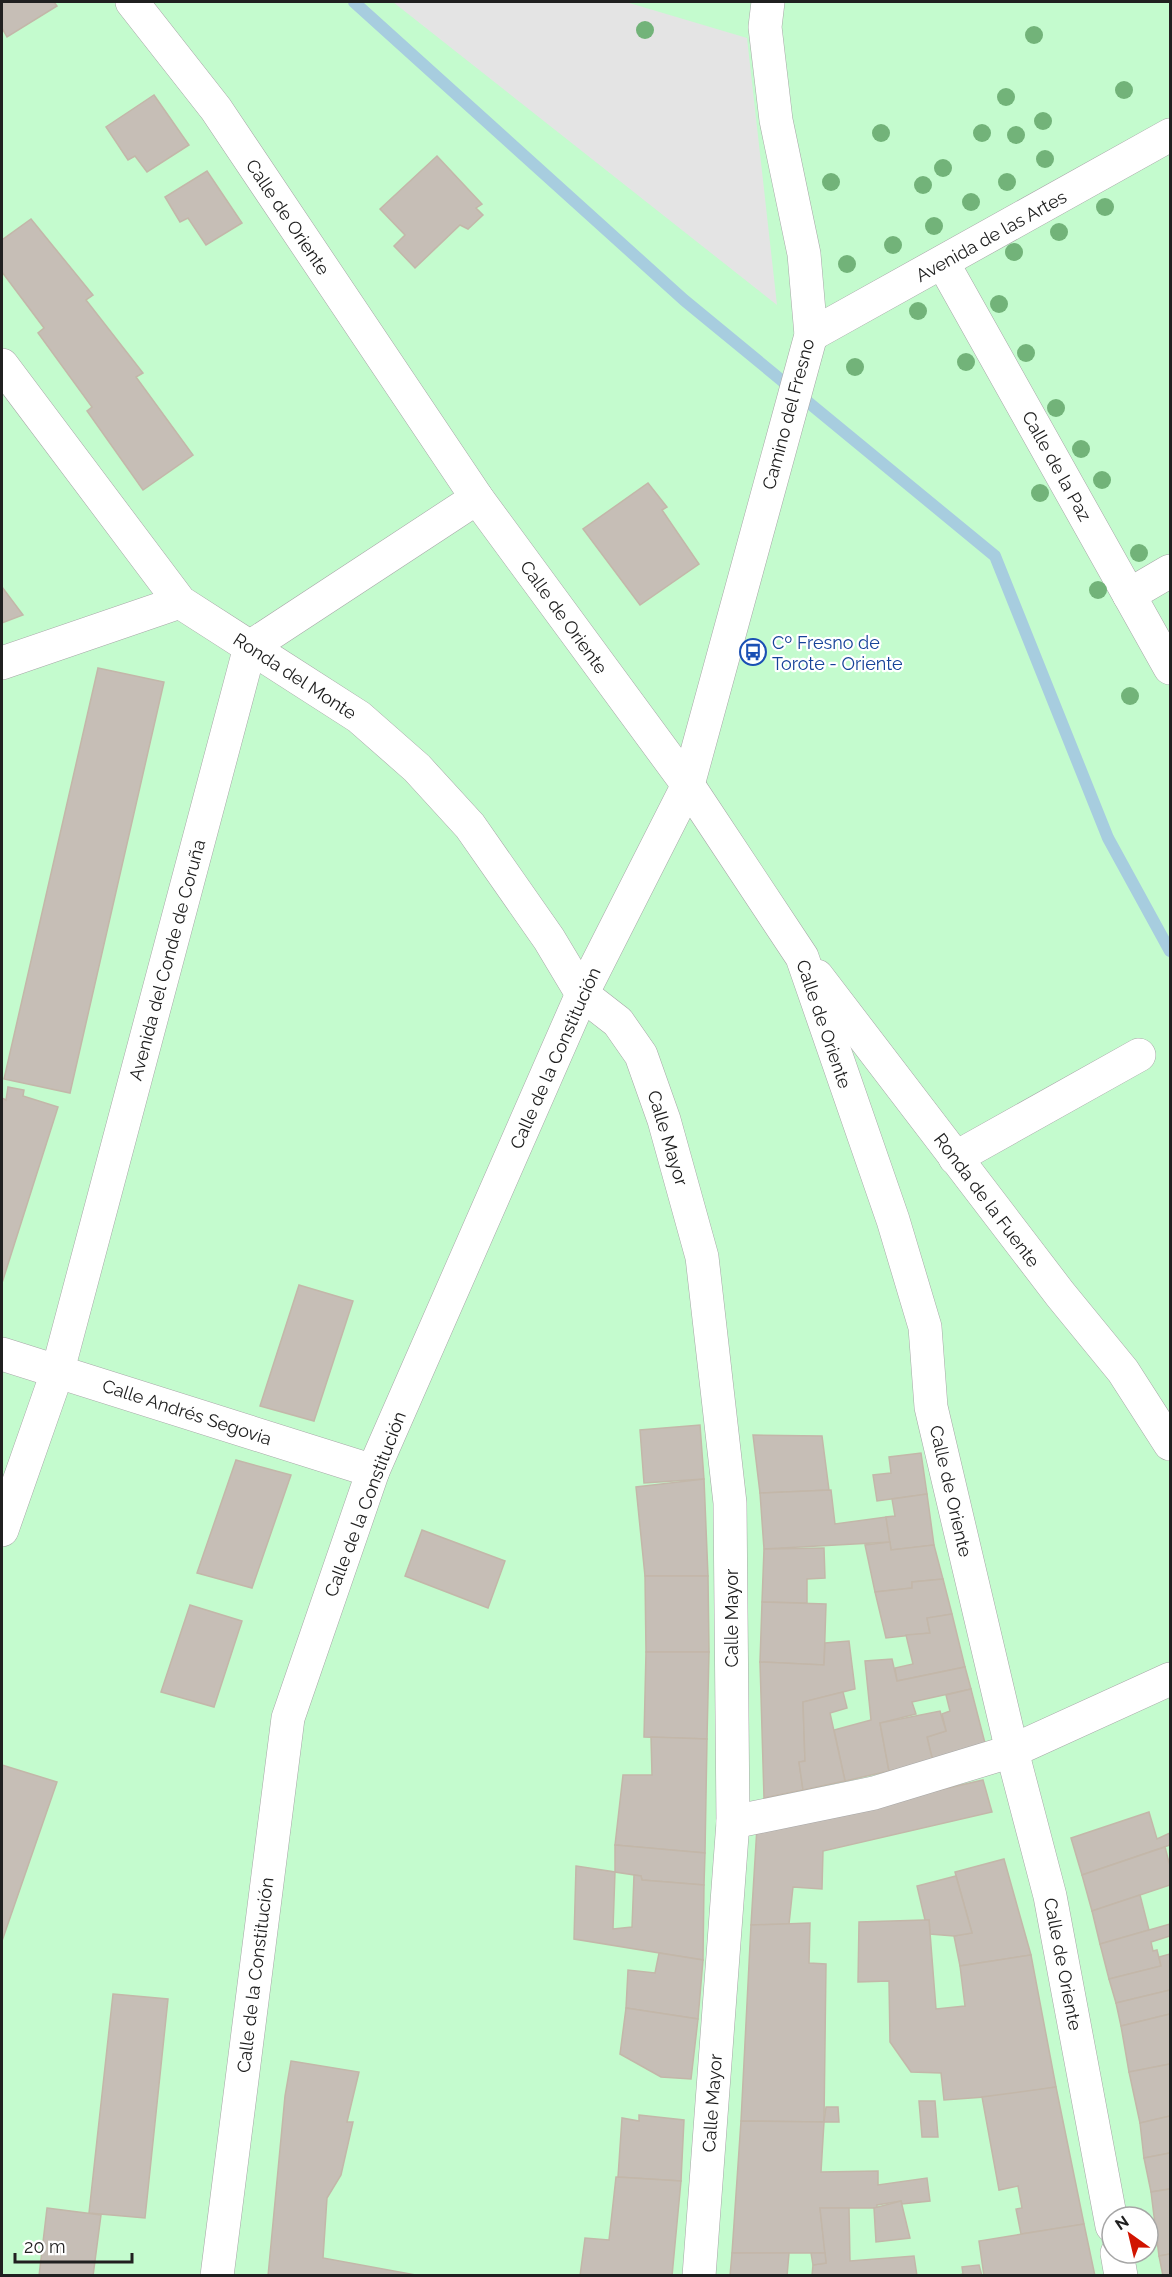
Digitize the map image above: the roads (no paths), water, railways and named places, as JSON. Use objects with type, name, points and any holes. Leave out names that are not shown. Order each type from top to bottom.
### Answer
[{"type":"street","name":"Calle de Oriente","points":[[132,2],[216,110],[477,498],[688,785],[802,957],[893,1220],[925,1327],[931,1407],[1012,1752],[1050,1896],[1108,2205]]},
{"type":"street","name":"Camino del Fresno","points":[[688,785],[807,348],[804,254],[776,120],[765,27],[768,2]]},
{"type":"street","name":"Avenida de las Artes","points":[[807,348],[943,263],[1170,135]]},
{"type":"street","name":"Calle de la Paz","points":[[943,263],[1170,668]]},
{"type":"street","name":"Ronda del Monte","points":[[3,370],[180,602],[359,717],[417,768],[484,844],[549,939],[582,994]]},
{"type":"street","points":[[250,647],[477,498]]},
{"type":"street","points":[[1129,595],[1170,571]]},
{"type":"street","points":[[2,663],[180,602]]},
{"type":"street","name":"Avenida del Conde de Coruña","points":[[2,1530],[58,1370],[250,647]]},
{"type":"street","name":"Calle de la Constitución","points":[[217,2276],[288,1718],[373,1472],[582,994],[688,785]]},
{"type":"street","name":"Ronda de la Fuente","points":[[802,957],[955,1158],[1123,1371],[1170,1444]]},
{"type":"street","name":"Calle Mayor","points":[[582,994],[618,1022],[640,1055],[664,1120],[702,1257],[730,1503],[733,1822],[699,2276]]},
{"type":"street","points":[[955,1158],[1139,1055]]},
{"type":"street","points":[[844,1083],[883,1062]]},
{"type":"street","name":"Calle Andrés Segovia","points":[[2,1354],[373,1472]]},
{"type":"street","points":[[733,1822],[874,1792],[1012,1752],[1170,1679]]},
{"type":"waterway","points":[[354,2],[684,300],[995,556],[1108,838],[1170,951]]},
{"type":"place","name":"Cº Fresno de Torote - Oriente","points":[[753,652]]}]
